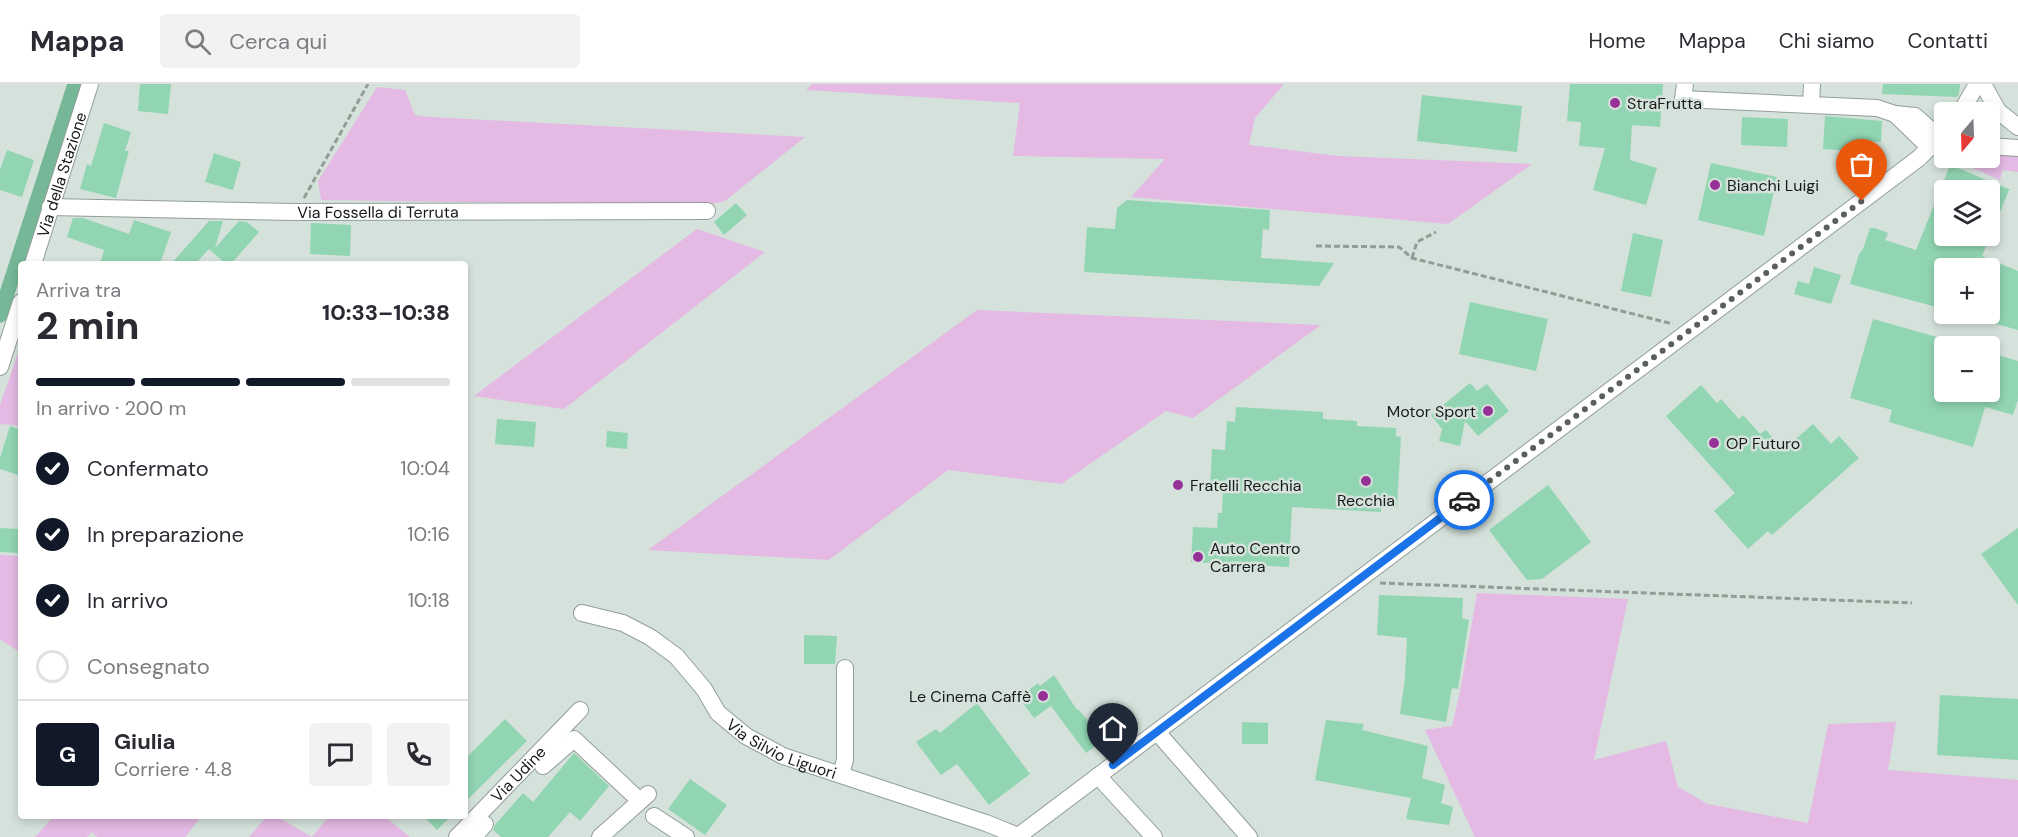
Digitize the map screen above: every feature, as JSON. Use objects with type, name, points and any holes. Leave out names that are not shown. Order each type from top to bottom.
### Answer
[{"type":"street","name":"Via della Stazione","points":[[34,261],[90,84]]},
{"type":"street","points":[[1685,84],[1683,99],[1877,108],[1895,114],[1915,116],[1934,144]]},
{"type":"street","points":[[1811,104],[1812,84]]},
{"type":"street","points":[[1967,102],[1977,84]]},
{"type":"street","points":[[1983,84],[1998,111],[2018,127]]},
{"type":"street","points":[[1018,837],[1934,147]]},
{"type":"street","points":[[2000,147],[2018,148]]},
{"type":"street","name":"Via Fossella di Terruta","points":[[50,207],[296,212],[707,211]]},
{"type":"street","points":[[0,367],[16,332]]},
{"type":"street","name":"Via Silvio Liguori","points":[[582,613],[623,623],[650,637],[676,656],[704,689],[718,713],[746,736],[783,756],[986,822],[1018,837]]},
{"type":"street","points":[[841,774],[845,760],[845,668]]},
{"type":"street","name":"Via Udine","points":[[457,837],[580,710]]},
{"type":"street","points":[[1157,732],[1250,837]]},
{"type":"street","points":[[543,766],[574,739],[644,798],[600,837]]},
{"type":"street","points":[[1098,776],[1154,837]]},
{"type":"street","points":[[654,816],[686,837]]},
{"type":"path","points":[[296,212],[368,84]]},
{"type":"path","points":[[1412,258],[1417,242],[1436,231]]},
{"type":"path","points":[[1316,246],[1399,247],[1412,258],[1674,324],[1689,330]]},
{"type":"path","points":[[1367,572],[1380,584],[1912,603]]},
{"type":"shaded area","points":[[812,84],[1284,84],[1255,118],[1249,145],[1338,156],[1532,164],[1448,224],[1131,197],[1165,159],[1013,156],[1020,103],[806,90]]},
{"type":"shaded area","points":[[377,87],[405,90],[415,115],[431,117],[805,137],[725,201],[708,205],[321,200],[318,181]]},
{"type":"shaded area","points":[[2000,154],[2018,156],[2018,172],[2003,170],[2000,180],[1973,168],[2000,168]]},
{"type":"shaded area","points":[[697,229],[765,252],[564,409],[474,396]]},
{"type":"shaded area","points":[[977,310],[1321,325],[1193,418],[1166,411],[1061,484],[948,470],[829,560],[648,550]]},
{"type":"shaded area","points":[[18,353],[18,426],[0,424],[0,405]]},
{"type":"shaded area","points":[[0,555],[18,556],[18,651],[0,639]]},
{"type":"shaded area","points":[[1477,593],[1628,599],[1594,760],[1666,741],[1678,787],[1708,804],[1808,823],[1828,724],[1896,722],[1888,770],[2018,780],[2018,837],[1475,837],[1425,730],[1452,726]]},
{"type":"shaded area","points":[[51,819],[200,819],[185,837],[97,837],[92,832],[87,837],[35,837]]},
{"type":"shaded area","points":[[264,819],[281,819],[312,837],[249,837]]},
{"type":"shaded area","points":[[327,819],[388,819],[410,837],[312,837]]},
{"type":"building","points":[[140,84],[171,84],[168,114],[138,111]]},
{"type":"building","points":[[1570,84],[1663,84],[1660,127],[1632,125],[1630,160],[1657,168],[1646,205],[1593,190],[1605,148],[1579,146],[1581,122],[1567,121]]},
{"type":"building","points":[[1883,84],[1960,84],[1957,97],[1882,94]]},
{"type":"building","points":[[1422,95],[1522,106],[1517,152],[1417,141]]},
{"type":"building","points":[[1825,116],[1882,121],[1881,142],[1871,141],[1860,152],[1823,149]]},
{"type":"building","points":[[1742,117],[1788,119],[1787,147],[1741,145]]},
{"type":"building","points":[[104,123],[131,132],[125,151],[129,151],[116,198],[80,189],[87,164],[91,166]]},
{"type":"building","points":[[7,150],[34,160],[22,197],[0,190],[0,170]]},
{"type":"building","points":[[214,153],[241,162],[233,190],[205,182]]},
{"type":"building","points":[[1711,163],[1777,177],[1764,236],[1698,220]]},
{"type":"building","points":[[1949,168],[1957,168],[1987,180],[1944,180]]},
{"type":"building","points":[[2000,185],[2011,190],[2000,212]]},
{"type":"building","points":[[1127,200],[1270,210],[1269,230],[1263,229],[1261,258],[1334,263],[1319,286],[1084,272],[1087,227],[1115,229],[1117,208]]},
{"type":"building","points":[[736,203],[747,215],[724,235],[714,222]]},
{"type":"building","points":[[1934,205],[1934,246],[1986,246],[1982,256],[1987,258],[1934,258],[1934,306],[1850,284],[1870,228],[1888,233],[1885,240],[1916,250]]},
{"type":"building","points":[[73,218],[83,218],[129,234],[134,220],[171,232],[161,261],[101,261],[104,250],[67,237]]},
{"type":"building","points":[[209,221],[223,221],[215,248],[239,221],[247,222],[259,232],[234,261],[223,261],[209,249],[198,261],[174,261]]},
{"type":"building","points":[[311,223],[351,225],[350,256],[310,254]]},
{"type":"building","points":[[1633,233],[1663,240],[1651,297],[1621,291]]},
{"type":"building","points":[[2000,264],[2018,271],[2018,330],[1996,324],[2000,324]]},
{"type":"building","points":[[1814,267],[1841,275],[1831,304],[1794,294],[1798,281],[1809,284]]},
{"type":"building","points":[[1470,302],[1548,319],[1536,371],[1459,354]]},
{"type":"building","points":[[1873,319],[1934,336],[1934,402],[2000,402],[2000,355],[2018,361],[2018,399],[2013,415],[1985,407],[1973,447],[1889,422],[1892,410],[1850,398]]},
{"type":"building","points":[[1470,383],[1477,391],[1487,384],[1509,411],[1478,436],[1465,421],[1460,446],[1439,441],[1442,429],[1431,415]]},
{"type":"building","points":[[1701,385],[1717,403],[1721,399],[1739,419],[1743,415],[1760,434],[1766,430],[1783,450],[1813,424],[1831,444],[1839,436],[1859,458],[1772,535],[1768,531],[1748,549],[1714,511],[1735,493],[1666,416]]},
{"type":"building","points":[[1236,407],[1323,412],[1323,419],[1357,421],[1357,426],[1396,428],[1396,436],[1401,437],[1397,508],[1381,507],[1381,512],[1292,507],[1289,567],[1191,562],[1193,527],[1217,528],[1218,513],[1222,513],[1223,490],[1210,489],[1212,449],[1225,450],[1227,421],[1235,422]]},
{"type":"building","points":[[497,419],[536,422],[534,447],[495,444]]},
{"type":"building","points":[[10,426],[18,429],[18,475],[0,469],[0,458]]},
{"type":"building","points":[[607,431],[628,433],[627,449],[606,447]]},
{"type":"building","points":[[1548,485],[1591,542],[1542,579],[1527,580],[1489,530]]},
{"type":"building","points":[[0,528],[18,529],[18,553],[0,552]]},
{"type":"building","points":[[2018,528],[2018,605],[1981,554]]},
{"type":"building","points":[[1379,595],[1463,598],[1462,618],[1469,620],[1458,689],[1452,688],[1446,722],[1400,714],[1407,638],[1377,635]]},
{"type":"building","points":[[804,635],[837,636],[835,664],[804,664]]},
{"type":"building","points":[[1054,675],[1077,710],[1104,740],[1086,753],[1051,706],[1034,718],[1019,698],[1038,683],[1040,686]]},
{"type":"building","points":[[1940,695],[2018,699],[2018,760],[1937,755]]},
{"type":"building","points":[[977,703],[1030,774],[989,805],[957,764],[941,775],[916,742],[936,729],[940,733]]},
{"type":"building","points":[[505,719],[527,741],[468,799],[468,756]]},
{"type":"building","points":[[1326,720],[1364,724],[1362,730],[1428,746],[1422,778],[1445,785],[1441,803],[1453,807],[1449,825],[1406,819],[1411,798],[1315,780]]},
{"type":"building","points":[[1242,722],[1268,723],[1268,744],[1242,744]]},
{"type":"building","points":[[574,753],[609,786],[580,821],[570,812],[548,837],[501,837],[493,830],[523,793],[533,802]]},
{"type":"building","points":[[690,779],[727,805],[705,835],[668,809]]},
{"type":"building","points":[[426,819],[448,819],[437,830]]},
{"type":"waterway","points":[[0,315],[75,84]]},
{"type":"way so far","points":[[1464,500],[1862,201]]},
{"type":"place","name":"StraFrutta","points":[[1615,103]]},
{"type":"place","name":"Bianchi Luigi","points":[[1715,185]]},
{"type":"place","name":"Motor Sport","points":[[1488,411]]},
{"type":"place","name":"OP Futuro","points":[[1714,443]]},
{"type":"place","name":"Recchia","points":[[1366,481]]},
{"type":"place","name":"Fratelli Recchia","points":[[1178,485]]},
{"type":"place","name":"Auto Centro Carrera","points":[[1198,557]]},
{"type":"place","name":"Le Cinema Caffè","points":[[1043,696]]},
{"type":"route","points":[[1113,765],[1464,500]]}]
